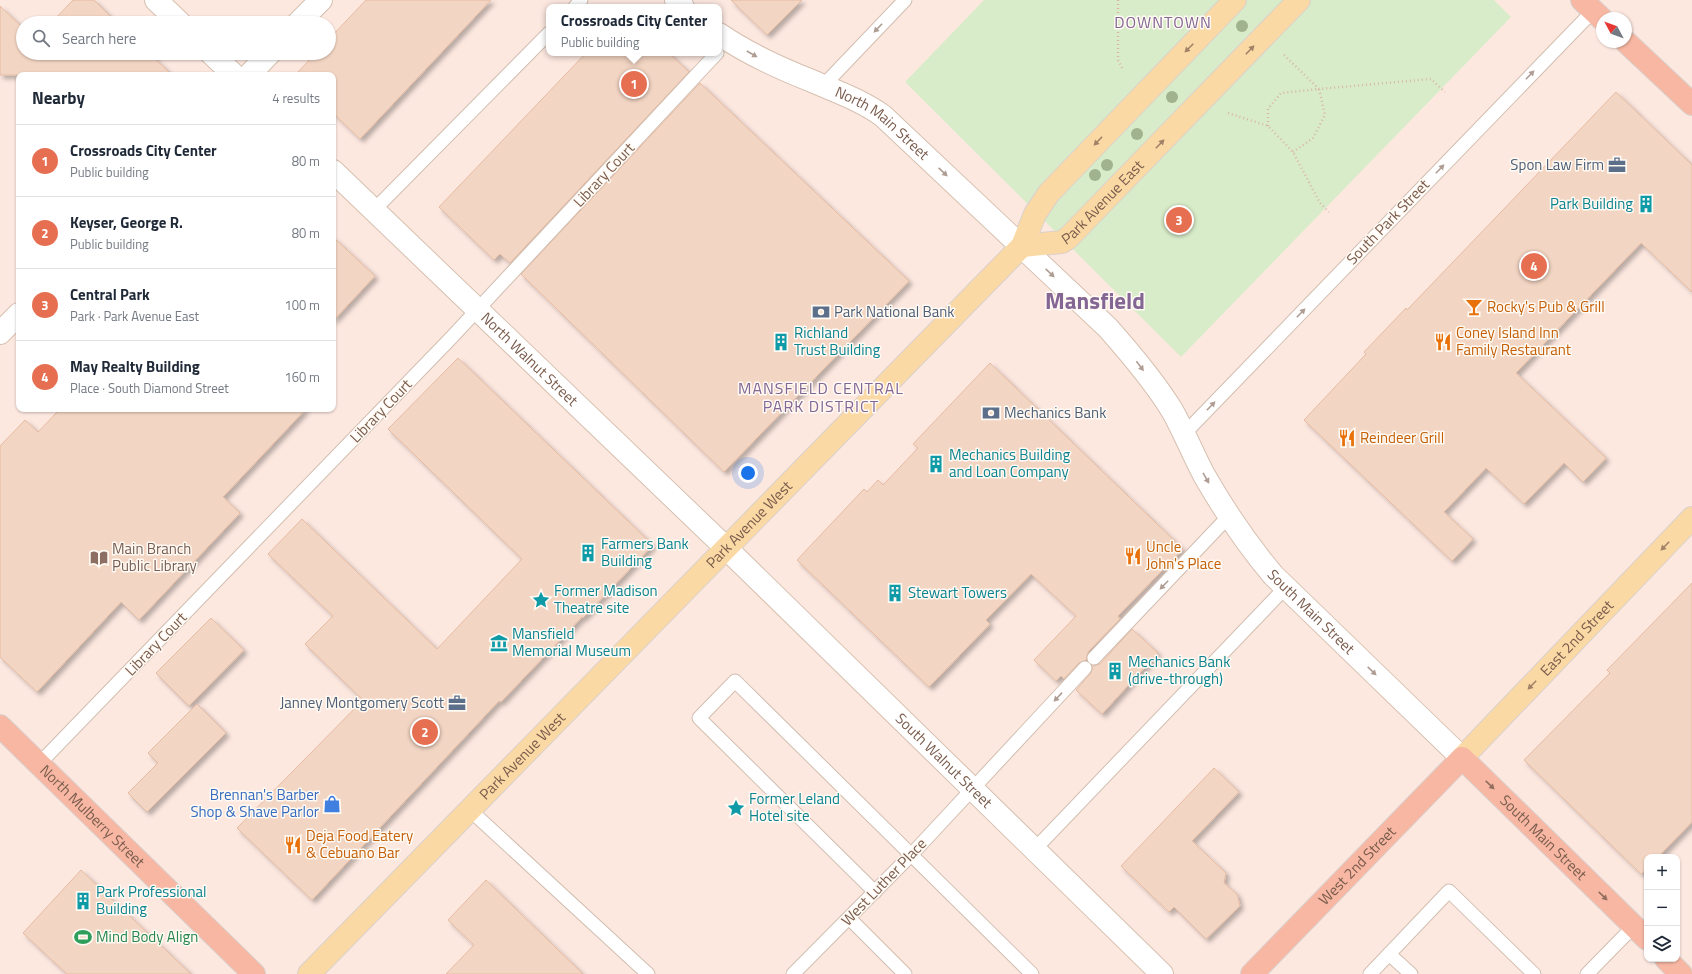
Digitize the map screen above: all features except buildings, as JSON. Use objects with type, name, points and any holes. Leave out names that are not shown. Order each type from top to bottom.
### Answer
[{"type":"highway","points":[[1632,48],[1692,104]]},
{"type":"highway","name":"North Mulberry Street","points":[[0,726],[254,974]]},
{"type":"highway","name":"South Main Street","points":[[1462,758],[1640,933]]},
{"type":"highway","name":"West 2nd Street","points":[[1252,974],[1462,758]]},
{"type":"highway","points":[[1669,962],[1681,974]]},
{"type":"main road","points":[[1022,246],[1035,214],[1049,193],[1236,0]]},
{"type":"main road","name":"Park Avenue East","points":[[1022,246],[1062,242],[1068,238],[1299,0]]},
{"type":"main road","name":"Park Avenue West","points":[[309,974],[725,547],[1022,246]]},
{"type":"main road","name":"East 2nd Street","points":[[1462,758],[1692,518]]},
{"type":"street","points":[[156,0],[173,16]]},
{"type":"street","points":[[305,16],[321,0]]},
{"type":"street","name":"North Main Street","points":[[722,45],[756,57],[868,104],[883,116],[1022,246]]},
{"type":"street","points":[[218,60],[231,72]]},
{"type":"street","points":[[251,72],[263,60]]},
{"type":"street","name":"North Walnut Street","points":[[336,174],[725,547]]},
{"type":"street","name":"South Main Street","points":[[1022,246],[1108,328],[1163,397],[1204,474],[1229,516],[1256,554],[1285,588],[1462,758]]},
{"type":"street","points":[[0,333],[16,317]]},
{"type":"street","name":"South Walnut Street","points":[[725,547],[1162,974]]},
{"type":"lane","points":[[823,86],[905,0]]},
{"type":"lane","name":"South Park Street","points":[[1184,434],[1592,10]]},
{"type":"lane","points":[[374,210],[546,36]]},
{"type":"lane","name":"Library Court","points":[[39,764],[478,310],[711,56]]},
{"type":"lane","points":[[1094,658],[1229,516]]},
{"type":"lane","points":[[1035,849],[1285,588]]},
{"type":"lane","name":"West Luther Place","points":[[793,974],[875,892],[973,790],[1084,668]]},
{"type":"lane","points":[[875,892],[699,718],[735,681],[1032,974]]},
{"type":"lane","points":[[470,810],[648,974]]},
{"type":"lane","points":[[1370,974],[1450,891],[1534,974]]},
{"type":"lane","points":[[849,918],[905,974]]},
{"type":"lane","points":[[1587,974],[1640,933]]},
{"type":"lane","points":[[1389,954],[1411,974]]},
{"type":"path","points":[[1118,0],[1118,60],[1122,68]]},
{"type":"path","points":[[1281,52],[1319,90],[1325,115],[1313,138],[1293,152]]},
{"type":"path","points":[[1268,126],[1268,109],[1281,93],[1431,79],[1445,92]]},
{"type":"path","points":[[1224,112],[1268,126],[1293,152],[1320,203],[1329,212]]},
{"type":"shaded area","points":[[0,0],[1692,0],[1692,974],[0,974]]},
{"type":"green space","points":[[984,0],[1494,0],[1511,17],[1181,357],[905,82]]},
{"type":"place","name":"Crossroads City Center","points":[[634,84]]},
{"type":"place","name":"Spon Law Firm","points":[[1617,165]]},
{"type":"place","name":"Park Building","points":[[1646,204]]},
{"type":"place","name":"Central Park","points":[[1179,220]]},
{"type":"place","name":"May Realty Building","points":[[1534,266]]},
{"type":"place","name":"Rocky's Pub & Grill","points":[[1474,307]]},
{"type":"place","name":"Park National Bank","points":[[821,312]]},
{"type":"place","name":"Richland Trust Building","points":[[781,342]]},
{"type":"place","name":"Coney Island Inn Family Restaurant","points":[[1443,342]]},
{"type":"place","name":"Mechanics Bank","points":[[991,413]]},
{"type":"place","name":"Reindeer Grill","points":[[1347,438]]},
{"type":"place","name":"Mechanics Building and Loan Company","points":[[936,464]]},
{"type":"place","name":"Farmers Bank Building","points":[[588,553]]},
{"type":"place","name":"Uncle John's Place","points":[[1133,556]]},
{"type":"place","name":"Main Branch Public Library","points":[[99,558]]},
{"type":"place","name":"Stewart Towers","points":[[895,593]]},
{"type":"place","name":"Former Madison Theatre site","points":[[541,600]]},
{"type":"place","name":"Mansfield Memorial Museum","points":[[499,643]]},
{"type":"place","name":"Mechanics Bank (drive-through)","points":[[1115,671]]},
{"type":"place","name":"Janney Montgomery Scott","points":[[457,703]]},
{"type":"place","name":"Keyser, George R.","points":[[425,732]]},
{"type":"place","name":"Brennan's Barber Shop & Shave Parlor","points":[[332,804]]},
{"type":"place","name":"Former Leland Hotel site","points":[[736,808]]},
{"type":"place","name":"Deja Food Eatery & Cebuano Bar","points":[[293,845]]},
{"type":"place","name":"Park Professional Building","points":[[83,901]]},
{"type":"place","name":"Mind Body Align","points":[[83,937]]},
{"type":"district","name":"DOWNTOWN","points":[[1163,22]]},
{"type":"district","name":"Mansfield","points":[[1095,301]]},
{"type":"district","name":"MANSFIELD CENTRAL PARK DISTRICT","points":[[821,397]]}]
